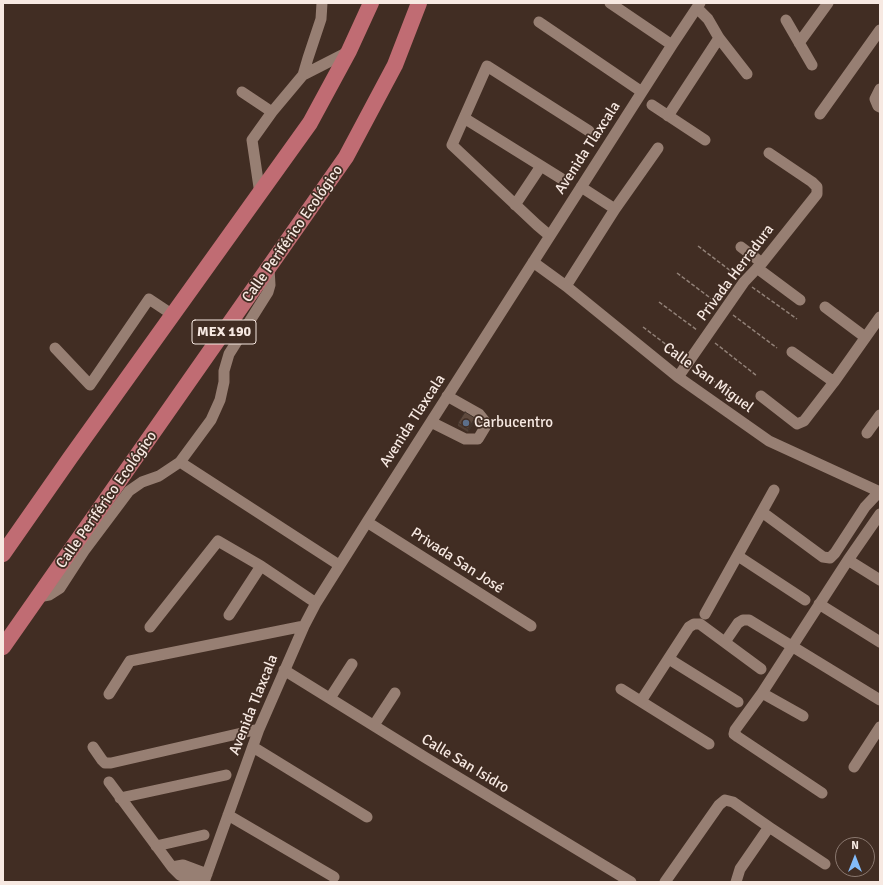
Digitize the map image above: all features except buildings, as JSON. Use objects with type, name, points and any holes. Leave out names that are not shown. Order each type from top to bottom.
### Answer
[{"type":"highway","name":"MEX 190","points":[[3,554],[70,458],[310,124],[349,51],[371,3]]},
{"type":"highway","name":"Calle Periférico Ecológico","points":[[3,647],[346,158],[396,65],[419,3]]},
{"type":"street","points":[[260,194],[252,140],[272,112],[303,75],[321,19],[322,3]]},
{"type":"street","points":[[610,3],[672,45]]},
{"type":"street","points":[[799,43],[828,3]]},
{"type":"street","points":[[698,6],[747,74]]},
{"type":"street","name":"Avenida Tlaxcala","points":[[205,878],[253,747],[254,730],[284,670],[299,627],[312,600],[339,565],[367,522],[698,6]]},
{"type":"street","points":[[786,20],[812,65]]},
{"type":"street","points":[[539,22],[642,92]]},
{"type":"street","points":[[820,114],[880,30]]},
{"type":"street","points":[[668,116],[720,38]]},
{"type":"street","points":[[303,75],[349,51]]},
{"type":"street","points":[[550,236],[536,225],[452,145],[487,66],[589,131]]},
{"type":"street","points":[[242,92],[272,112]]},
{"type":"street","points":[[652,105],[705,140]]},
{"type":"street","points":[[464,118],[562,179]]},
{"type":"street","points":[[566,286],[615,209],[658,148]]},
{"type":"street","name":"Privada Herradura","points":[[678,377],[744,282],[817,194],[817,187],[812,182],[769,153]]},
{"type":"street","points":[[515,205],[541,166]]},
{"type":"street","points":[[581,187],[615,209]]},
{"type":"street","points":[[741,247],[759,265],[800,300]]},
{"type":"street","name":"Calle San Miguel","points":[[534,262],[566,286],[678,377],[769,441],[879,492]]},
{"type":"street","points":[[38,597],[49,594],[60,588],[84,551],[128,491],[142,482],[160,476],[180,462],[211,420],[220,400],[226,362],[229,354],[268,292],[270,285],[269,268]]},
{"type":"street","points":[[56,348],[90,385],[149,299],[173,315]]},
{"type":"street","points":[[825,307],[865,337]]},
{"type":"street","points":[[761,396],[797,424],[804,421],[834,382],[880,317]]},
{"type":"street","points":[[792,352],[834,382]]},
{"type":"street","points":[[431,422],[465,439],[478,439],[487,424],[479,414],[447,396]]},
{"type":"street","points":[[867,432],[880,415]]},
{"type":"street","points":[[180,462],[339,565]]},
{"type":"street","points":[[641,701],[689,627],[702,619],[774,490]]},
{"type":"street","points":[[762,512],[823,557],[830,558],[835,553],[865,507],[879,492]]},
{"type":"street","points":[[822,793],[734,734],[735,730],[762,693],[848,560],[880,514]]},
{"type":"street","name":"Privada San José","points":[[367,522],[531,626]]},
{"type":"street","points":[[150,627],[218,541],[261,566],[312,600]]},
{"type":"street","points":[[738,556],[805,600]]},
{"type":"street","points":[[848,560],[880,580]]},
{"type":"street","points":[[229,615],[261,566]]},
{"type":"street","points":[[819,604],[880,642]]},
{"type":"street","points":[[702,619],[725,642],[761,669]]},
{"type":"street","points":[[725,642],[738,623],[743,620],[749,620],[880,700]]},
{"type":"street","points":[[108,694],[130,661],[299,627]]},
{"type":"street","points":[[669,659],[738,702]]},
{"type":"street","points":[[330,698],[352,664]]},
{"type":"street","name":"Calle San Isidro","points":[[284,670],[629,881]]},
{"type":"street","points":[[621,689],[709,744]]},
{"type":"street","points":[[374,725],[395,693]]},
{"type":"street","points":[[762,693],[803,716]]},
{"type":"street","points":[[854,767],[880,728]]},
{"type":"street","points":[[93,747],[102,760],[106,763],[111,763],[254,730]]},
{"type":"street","points":[[253,747],[367,817]]},
{"type":"street","points":[[120,798],[226,775]]},
{"type":"street","points":[[109,782],[156,846],[180,875],[199,882]]},
{"type":"street","points":[[665,882],[719,805],[725,800],[733,802],[825,864]]},
{"type":"street","points":[[228,815],[334,877]]},
{"type":"street","points":[[736,882],[740,869],[769,827]]},
{"type":"street","points":[[156,846],[204,835]]},
{"type":"street","points":[[172,866],[183,865],[205,878]]},
{"type":"path","points":[[677,273],[777,348]]},
{"type":"path","points":[[659,302],[757,376]]},
{"type":"path","points":[[643,327],[744,403]]},
{"type":"place","name":"Carbucentro","points":[[466,423]]}]
